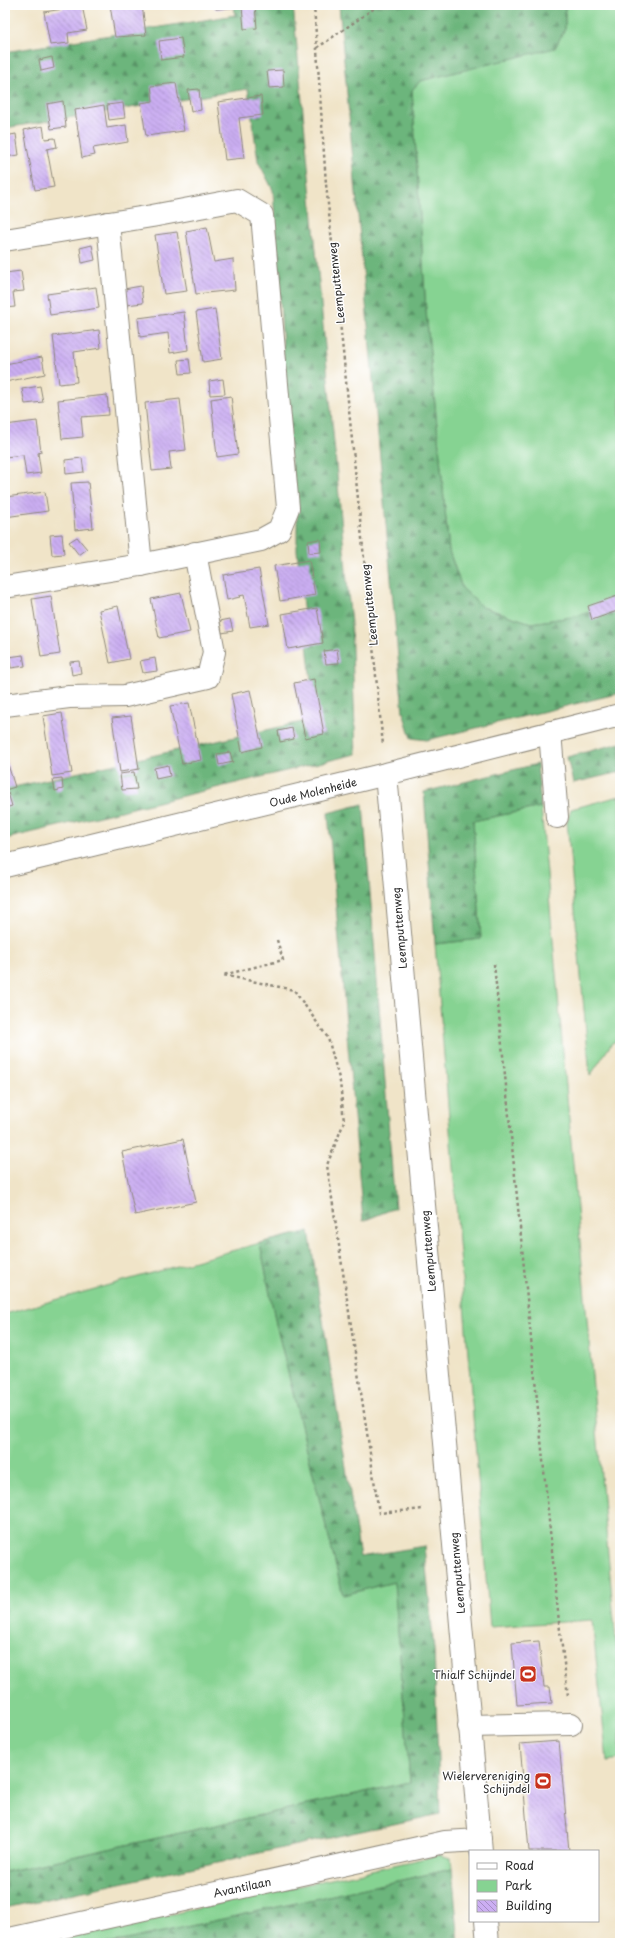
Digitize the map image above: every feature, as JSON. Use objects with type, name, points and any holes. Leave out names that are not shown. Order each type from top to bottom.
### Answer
[{"type":"street","points":[[5,240],[237,200],[262,215],[288,508],[279,530],[261,540],[141,565],[5,587]]},
{"type":"street","points":[[108,223],[141,565]]},
{"type":"street","points":[[5,705],[69,697],[125,696],[208,677],[214,652],[195,553]]},
{"type":"street","name":"Oude Molenheide","points":[[5,866],[386,774],[620,715]]},
{"type":"street","points":[[550,732],[557,817]]},
{"type":"street","name":"Leemputtenweg","points":[[386,774],[480,1845]]},
{"type":"street","points":[[469,1726],[571,1724]]},
{"type":"street","name":"Avantilaan","points":[[5,1940],[445,1842],[480,1845]]},
{"type":"street","points":[[486,1922],[488,1943]]},
{"type":"path","name":"Leemputtenweg","points":[[314,5],[326,184],[386,774]]},
{"type":"path","points":[[317,48],[379,5]]},
{"type":"path","points":[[277,940],[282,960],[223,975],[294,990],[328,1038],[340,1082],[344,1122],[328,1165],[380,1513],[451,1507]]},
{"type":"path","points":[[494,964],[559,1622],[571,1724]]},
{"type":"green space","points":[[234,5],[293,5],[351,624],[356,754],[5,839],[5,789],[315,719],[297,550],[297,515],[289,443],[273,190],[258,161],[248,89],[5,128],[5,52],[235,15]]},
{"type":"green space","points":[[339,5],[565,5],[565,29],[555,48],[420,81],[412,90],[426,311],[449,551],[462,588],[482,607],[531,623],[572,617],[620,604],[620,693],[427,740],[411,738],[403,712]]},
{"type":"green space","points":[[565,5],[620,5],[620,604],[572,617],[531,623],[482,607],[462,588],[449,551],[426,311],[412,90],[420,81],[471,68],[565,29]]},
{"type":"green space","points":[[620,743],[620,772],[573,783],[567,757]]},
{"type":"green space","points":[[537,764],[541,807],[473,821],[481,939],[435,944],[424,792]]},
{"type":"green space","points":[[620,796],[620,1039],[612,1043],[590,1076],[567,822],[571,809]]},
{"type":"green space","points":[[363,804],[395,1208],[363,1221],[328,813]]},
{"type":"green space","points":[[541,807],[620,1687],[620,1759],[607,1761],[592,1620],[490,1627],[435,944],[481,939],[473,821]]},
{"type":"green space","points":[[309,1231],[360,1557],[424,1546],[434,1649],[440,1814],[5,1908],[5,1872],[410,1782],[394,1582],[343,1595],[276,1324],[260,1243]]},
{"type":"green space","points":[[260,1243],[276,1324],[343,1595],[394,1582],[410,1782],[5,1872],[5,1314]]},
{"type":"green space","points":[[439,1855],[451,1858],[452,1869],[113,1943],[41,1943]]},
{"type":"green space","points":[[452,1869],[459,1943],[113,1943]]},
{"type":"building","points":[[63,5],[82,5],[87,30],[68,33],[69,43],[50,45],[44,12],[63,9]]},
{"type":"building","points":[[110,5],[142,5],[146,35],[115,37]]},
{"type":"building","points":[[212,5],[255,5],[257,28],[244,29],[242,7],[216,9]]},
{"type":"building","points":[[181,38],[184,57],[161,60],[159,41]]},
{"type":"building","points":[[52,57],[54,68],[41,71],[39,60]]},
{"type":"building","points":[[283,70],[284,87],[269,88],[267,71]]},
{"type":"building","points":[[176,83],[184,131],[146,136],[141,103],[153,101],[151,86]]},
{"type":"building","points":[[199,89],[201,110],[191,112],[188,90]]},
{"type":"building","points":[[261,96],[263,115],[239,118],[244,158],[225,160],[218,102]]},
{"type":"building","points":[[63,101],[66,127],[51,129],[47,104]]},
{"type":"building","points":[[123,103],[125,118],[109,120],[107,105]]},
{"type":"building","points":[[104,105],[107,128],[126,125],[128,142],[93,148],[95,155],[82,158],[75,110]]},
{"type":"building","points":[[43,126],[45,139],[55,138],[57,147],[47,149],[54,187],[35,190],[24,130]]},
{"type":"building","points":[[16,134],[19,155],[5,157],[5,136]]},
{"type":"building","points":[[5,167],[9,190],[5,191]]},
{"type":"building","points":[[207,227],[214,262],[233,259],[235,290],[196,294],[186,231]]},
{"type":"building","points":[[177,232],[187,291],[164,294],[155,235]]},
{"type":"building","points":[[92,245],[95,260],[82,263],[80,248]]},
{"type":"building","points":[[21,271],[24,291],[13,292],[15,307],[5,308],[5,273]]},
{"type":"building","points":[[141,286],[143,303],[126,305],[124,289]]},
{"type":"building","points":[[96,287],[99,308],[50,315],[47,294]]},
{"type":"building","points":[[215,309],[222,359],[203,362],[196,312]]},
{"type":"building","points":[[184,312],[188,350],[170,353],[168,333],[140,337],[138,318]]},
{"type":"building","points":[[99,330],[101,348],[74,352],[77,382],[59,384],[53,336]]},
{"type":"building","points":[[42,357],[45,374],[5,382],[5,364]]},
{"type":"building","points":[[189,359],[191,373],[180,374],[178,360]]},
{"type":"building","points":[[223,379],[225,394],[210,395],[209,381]]},
{"type":"building","points":[[40,386],[43,402],[25,404],[22,389]]},
{"type":"building","points":[[107,395],[109,415],[81,417],[83,437],[62,439],[58,400]]},
{"type":"building","points":[[231,396],[238,454],[217,457],[211,399]]},
{"type":"building","points":[[180,399],[186,450],[169,452],[171,469],[152,471],[145,403]]},
{"type":"building","points":[[37,421],[41,452],[38,453],[41,473],[26,475],[23,455],[5,457],[5,425]]},
{"type":"building","points":[[82,458],[84,472],[66,474],[65,460]]},
{"type":"building","points":[[88,482],[93,528],[75,530],[71,483]]},
{"type":"building","points":[[45,492],[48,511],[5,517],[5,497]]},
{"type":"building","points":[[62,534],[64,554],[52,555],[50,535]]},
{"type":"building","points":[[77,537],[87,549],[79,555],[69,542]]},
{"type":"building","points":[[320,539],[321,552],[309,553],[308,541]]},
{"type":"building","points":[[309,560],[315,595],[280,601],[274,566]]},
{"type":"building","points":[[259,569],[269,624],[250,627],[244,595],[227,600],[223,575]]},
{"type":"building","points":[[181,593],[190,632],[159,638],[151,599]]},
{"type":"building","points":[[620,595],[620,610],[592,620],[588,606]]},
{"type":"building","points":[[51,596],[60,654],[41,657],[32,599]]},
{"type":"building","points":[[118,606],[129,659],[110,663],[99,610]]},
{"type":"building","points":[[317,608],[323,643],[288,649],[282,614]]},
{"type":"building","points":[[230,619],[233,631],[222,633],[220,621]]},
{"type":"building","points":[[337,649],[339,663],[326,664],[324,651]]},
{"type":"building","points":[[23,655],[25,666],[11,668],[9,657]]},
{"type":"building","points":[[155,658],[157,671],[143,673],[140,661]]},
{"type":"building","points":[[79,661],[81,673],[72,675],[70,662]]},
{"type":"building","points":[[314,679],[324,734],[305,738],[294,683]]},
{"type":"building","points":[[250,690],[262,747],[242,752],[231,694]]},
{"type":"building","points":[[189,703],[201,760],[182,764],[170,706]]},
{"type":"building","points":[[62,713],[72,773],[52,776],[43,716]]},
{"type":"building","points":[[131,716],[139,769],[120,772],[112,718]]},
{"type":"building","points":[[292,728],[294,739],[280,742],[278,731]]},
{"type":"building","points":[[230,752],[233,762],[219,765],[217,754]]},
{"type":"building","points":[[5,755],[15,787],[5,790]]},
{"type":"building","points":[[168,765],[170,776],[156,779],[154,768]]},
{"type":"building","points":[[134,772],[137,789],[122,790],[120,774]]},
{"type":"building","points":[[62,778],[63,789],[55,791],[53,779]]},
{"type":"building","points":[[5,793],[8,793],[12,806],[5,808]]},
{"type":"building","points":[[183,1139],[196,1202],[135,1215],[122,1152]]},
{"type":"building","points":[[539,1641],[544,1687],[550,1687],[552,1703],[517,1705],[512,1643]]},
{"type":"building","points":[[559,1741],[569,1850],[529,1850],[520,1744]]},
{"type":"place","name":"Thialf Schijndel","points":[[528,1674]]},
{"type":"place","name":"Wielervereniging Schijndel","points":[[543,1781]]}]
